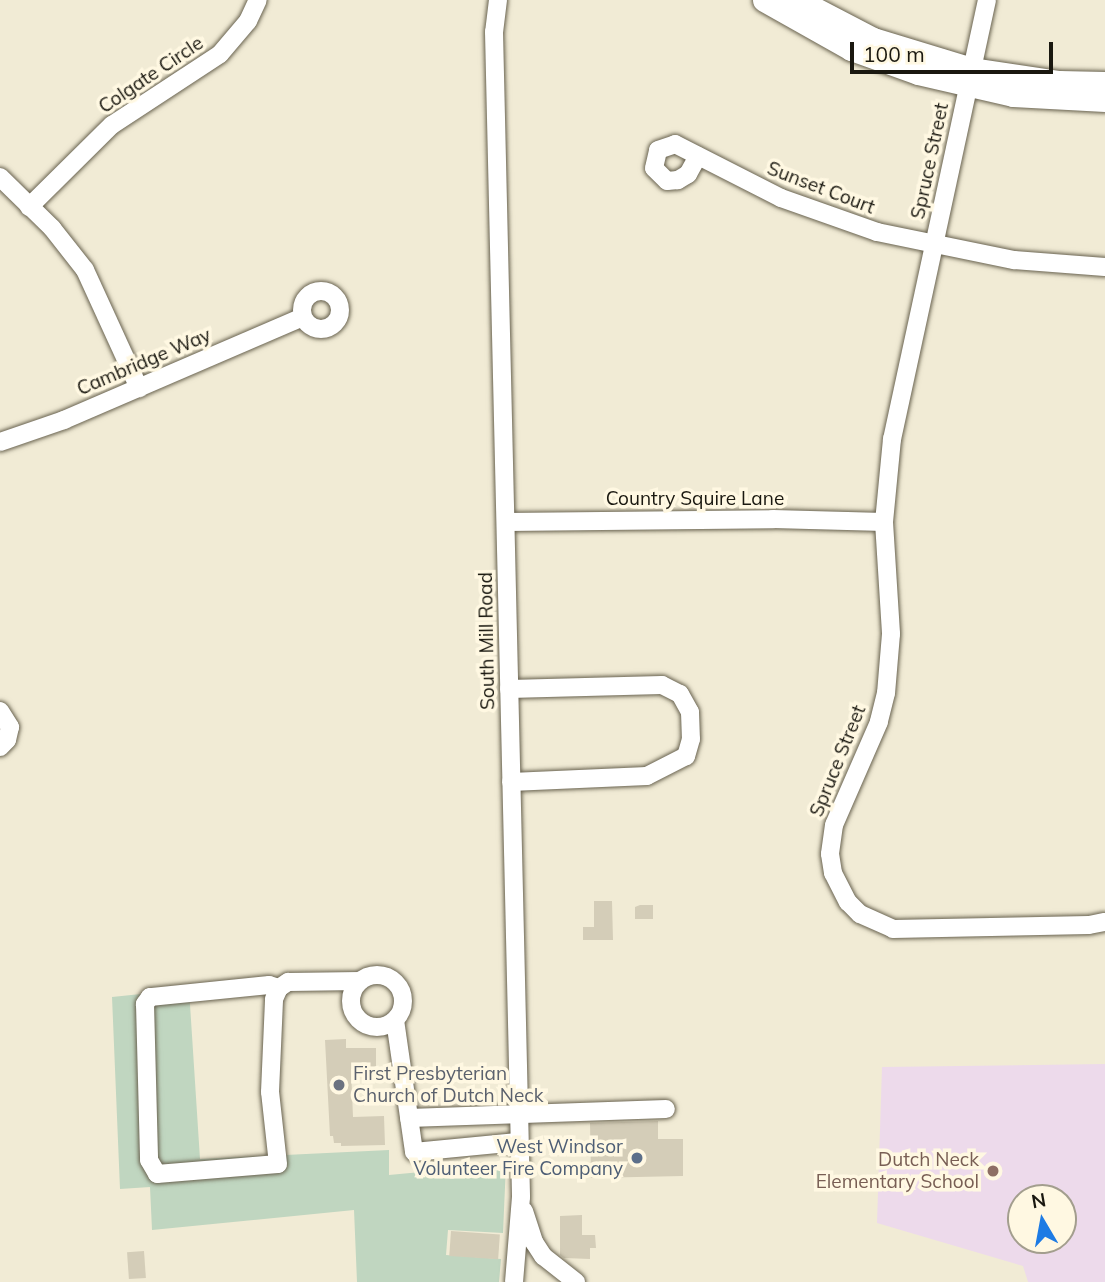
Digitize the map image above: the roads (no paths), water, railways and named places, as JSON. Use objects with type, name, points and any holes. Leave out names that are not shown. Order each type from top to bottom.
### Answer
[{"type":"main road","points":[[764,0],[861,53],[1058,100],[1105,100]]},
{"type":"main road","points":[[798,0],[873,39],[970,78],[1105,83]]},
{"type":"street","name":"Colgate Circle","points":[[29,206],[112,125],[220,54],[248,21],[258,0]]},
{"type":"street","name":"South Mill Road","points":[[498,0],[494,33],[520,1197],[514,1282]]},
{"type":"street","name":"Spruce Street","points":[[987,0],[892,439],[884,522],[890,664],[878,722],[831,838],[833,873],[839,888],[860,914],[877,924],[908,931],[1089,925],[1105,922]]},
{"type":"street","name":"Sunset Court","points":[[698,156],[760,188],[822,214],[934,246]]},
{"type":"street","points":[[0,177],[60,237],[85,270],[139,388]]},
{"type":"street","name":"Spruce Street","points":[[934,246],[1014,260],[1105,267]]},
{"type":"street","name":"Cambridge Way","points":[[0,442],[32,433],[303,317]]},
{"type":"street","name":"Country Squire Lane","points":[[506,522],[773,519],[884,522]]},
{"type":"street","points":[[509,689],[662,685],[680,694],[690,712],[691,739],[686,756],[647,776],[511,782]]},
{"type":"street","points":[[0,711],[10,727],[7,740],[0,747]]},
{"type":"street","points":[[279,988],[270,985],[150,997],[145,1004],[149,1160],[157,1174],[278,1164],[270,1092],[271,1009],[279,988],[288,982],[360,981],[376,975],[385,976],[399,987],[403,1004],[395,1020],[414,1152],[518,1142]]},
{"type":"street","points":[[360,981],[354,988],[351,1004],[357,1019],[372,1027],[380,1027],[395,1020]]},
{"type":"street","points":[[409,1118],[666,1109]]},
{"type":"street","points":[[520,1197],[534,1242],[559,1271],[576,1282]]},
{"type":"place","name":"First Presbyterian Church of Dutch Neck","points":[[339,1085]]},
{"type":"place","name":"West Windsor Volunteer Fire Company","points":[[637,1158]]},
{"type":"place","name":"Dutch Neck Elementary School","points":[[993,1171]]}]
